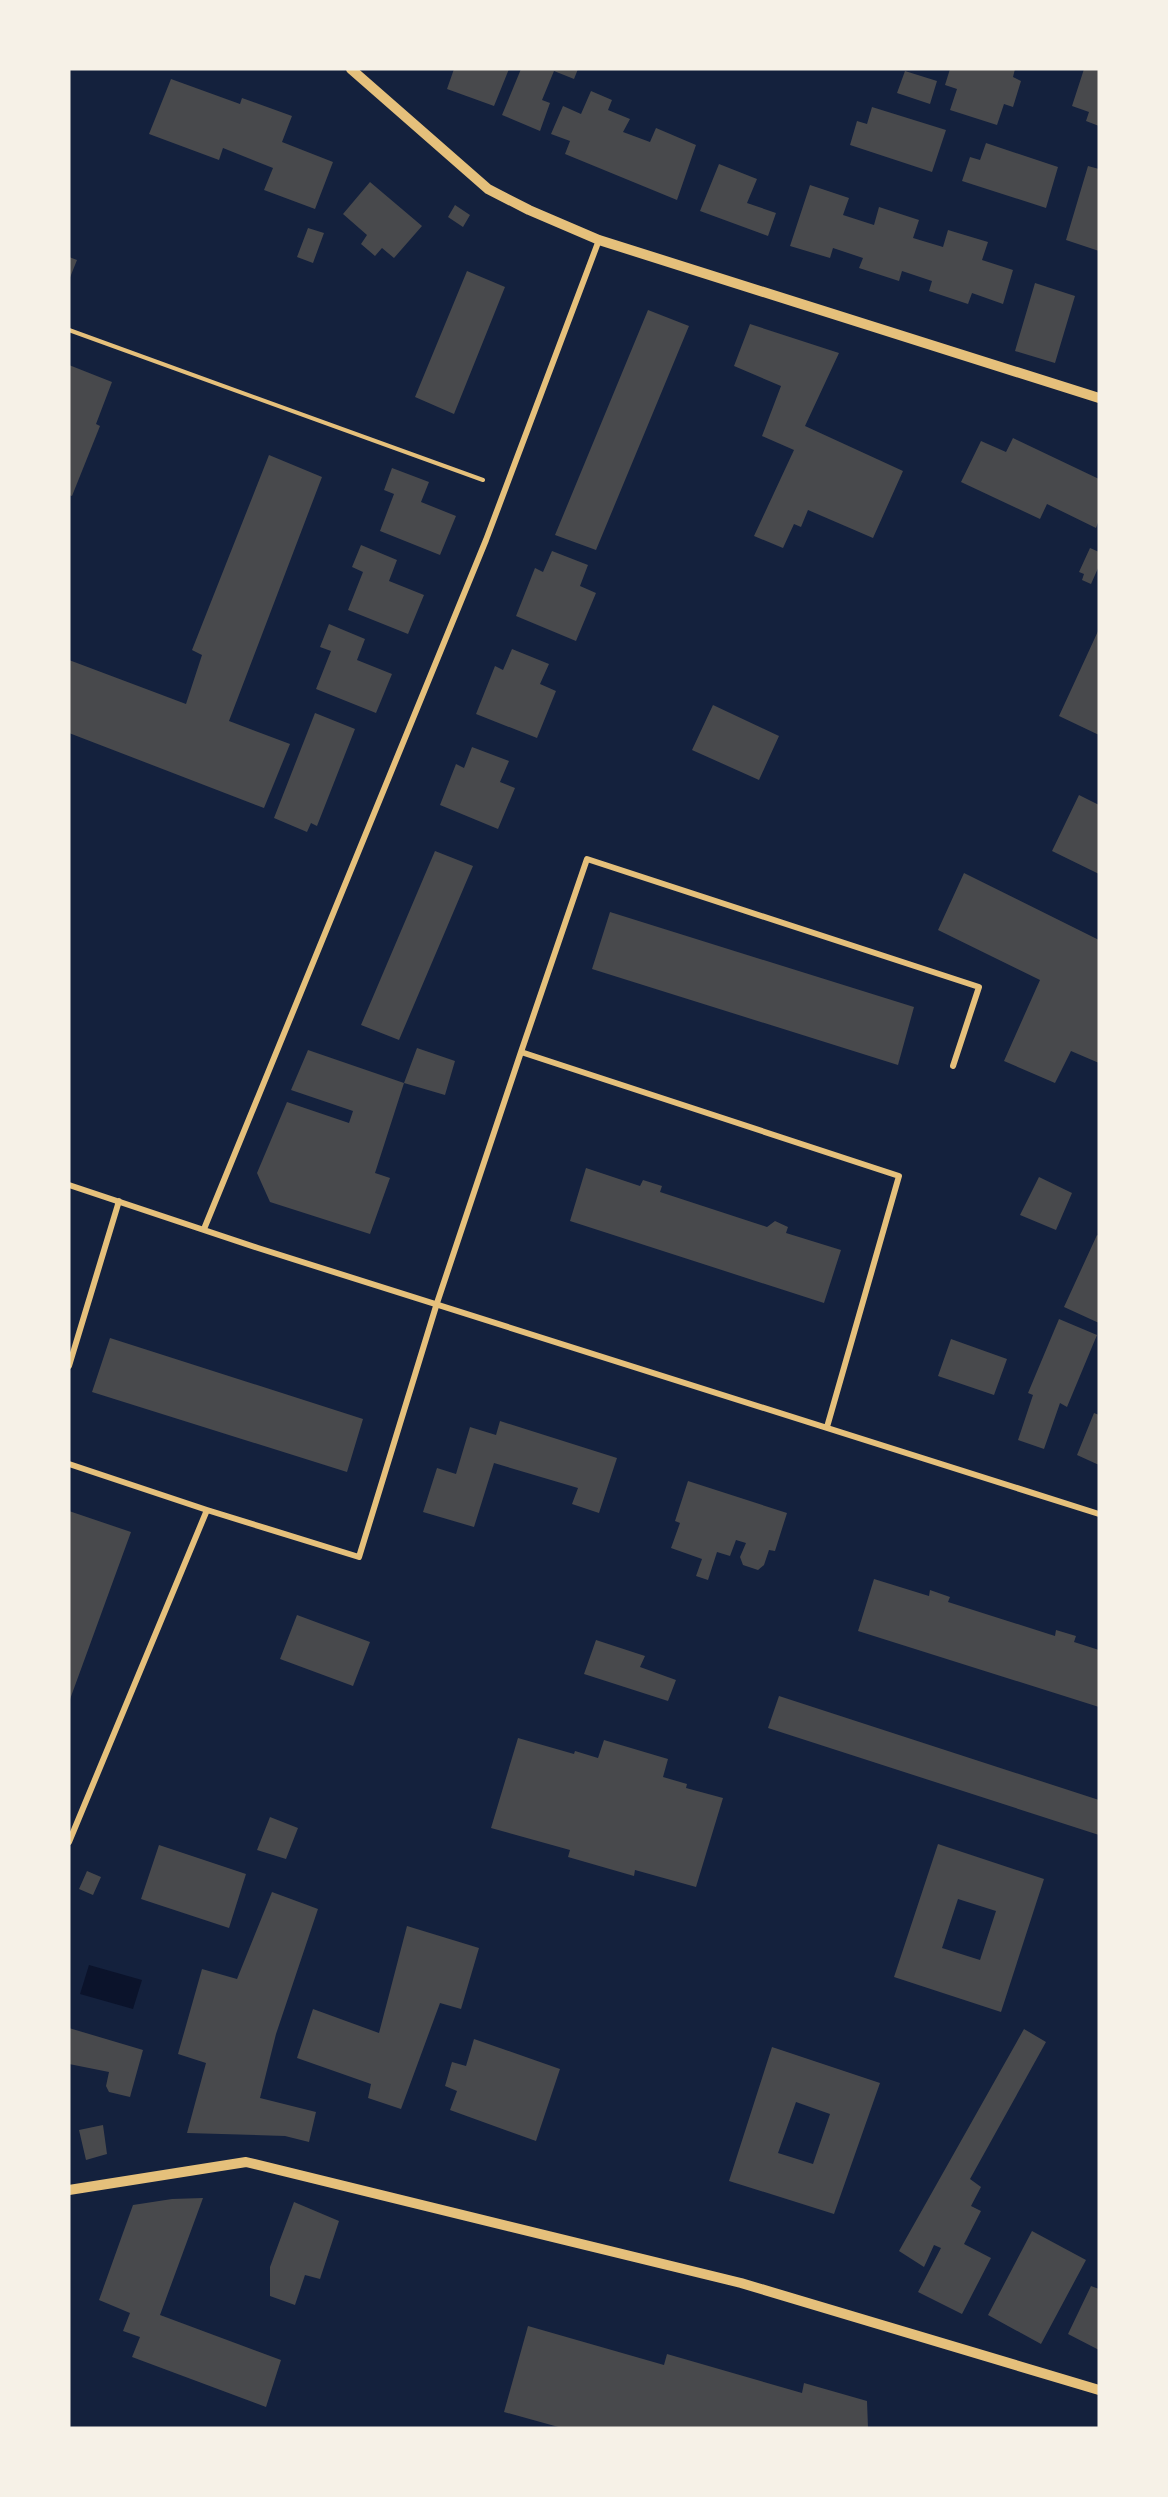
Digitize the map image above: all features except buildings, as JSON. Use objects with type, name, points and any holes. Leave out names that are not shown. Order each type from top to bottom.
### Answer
[{"type":"street","points":[[351,69],[488,189],[529,210],[599,240],[1099,398]]},
{"type":"street","points":[[204,1229],[506,489],[599,240]]},
{"type":"street","points":[[69,1464],[359,1557],[437,1303],[586,859],[979,987],[953,1066]]},
{"type":"street","points":[[521,1052],[899,1176],[827,1426]]},
{"type":"street","points":[[69,1185],[1099,1515]]},
{"type":"street","points":[[69,1366],[119,1201]]},
{"type":"street","points":[[69,1842],[207,1510]]},
{"type":"street","points":[[69,2190],[246,2162],[741,2283],[1099,2390]]},
{"type":"path","points":[[69,330],[506,489]]},
{"type":"water","points":[[89,1965],[142,1980],[133,2009],[80,1994]]}]
